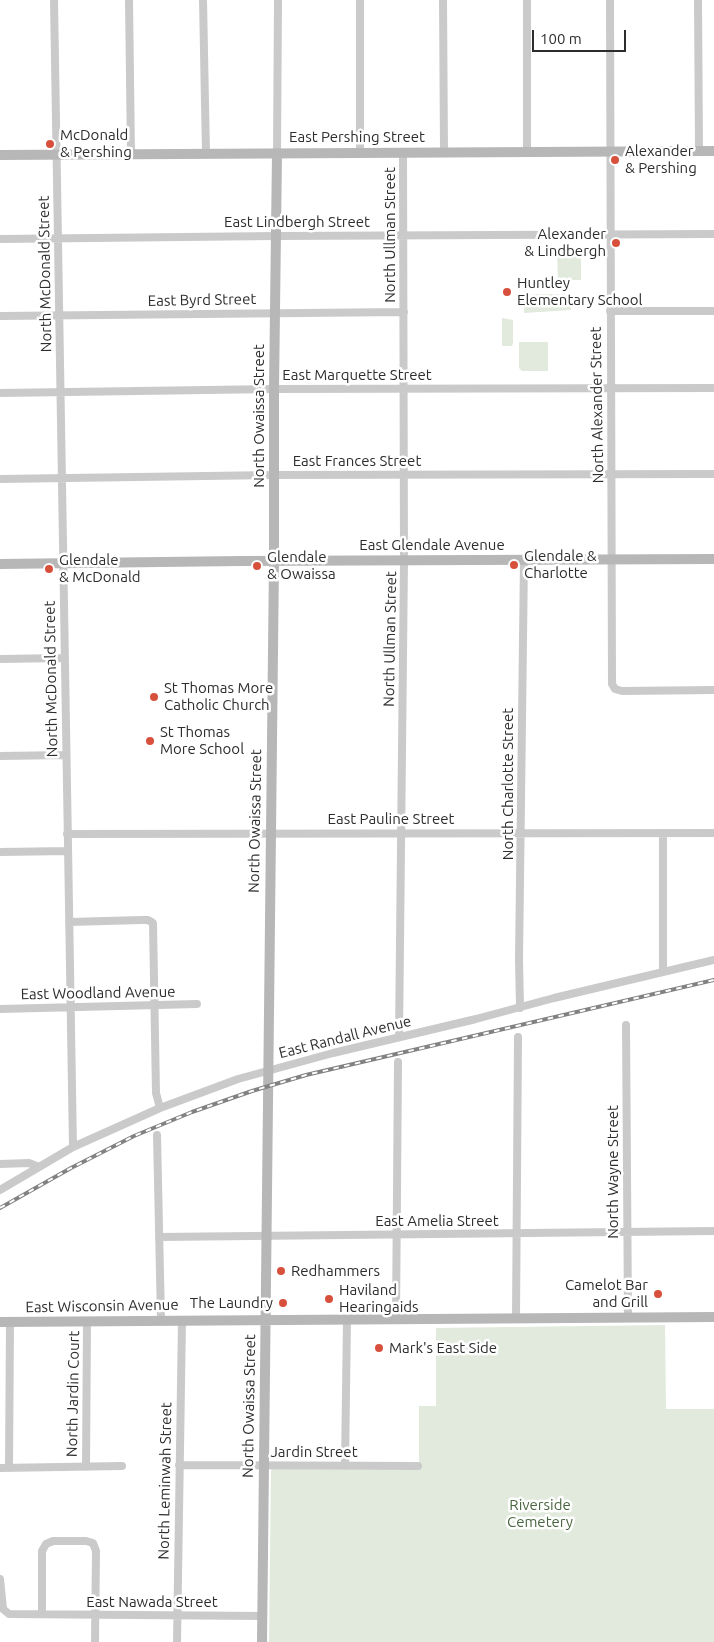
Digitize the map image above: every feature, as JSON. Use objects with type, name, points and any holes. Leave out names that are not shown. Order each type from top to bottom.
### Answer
[{"type":"street","name":"North McDonald Street","points":[[54,0],[73,1147]]},
{"type":"street","points":[[128,0],[131,154]]},
{"type":"street","points":[[204,0],[206,154]]},
{"type":"street","name":"North Owaissa Street","points":[[262,1642],[278,0]]},
{"type":"street","points":[[360,0],[360,153]]},
{"type":"street","points":[[443,0],[444,152]]},
{"type":"street","points":[[527,0],[527,151]]},
{"type":"street","name":"North Alexander Street","points":[[610,0],[612,684],[615,689],[622,691],[714,690]]},
{"type":"street","points":[[698,0],[699,151]]},
{"type":"street","name":"East Pershing Street","points":[[0,155],[714,151]]},
{"type":"street","name":"North Ullman Street","points":[[399,1037],[404,560],[403,152]]},
{"type":"street","name":"East Lindbergh Street","points":[[0,239],[714,234]]},
{"type":"street","points":[[610,311],[714,311]]},
{"type":"street","name":"East Byrd Street","points":[[0,316],[404,312]]},
{"type":"street","name":"East Marquette Street","points":[[0,393],[274,389],[714,388]]},
{"type":"street","name":"East Frances Street","points":[[0,479],[274,475],[714,474]]},
{"type":"street","name":"East Glendale Avenue","points":[[0,564],[714,559]]},
{"type":"street","name":"North Charlotte Street","points":[[520,1008],[524,560]]},
{"type":"street","points":[[0,659],[65,658]]},
{"type":"street","points":[[0,756],[66,755]]},
{"type":"street","points":[[663,833],[663,971]]},
{"type":"street","name":"East Pauline Street","points":[[67,834],[714,833]]},
{"type":"street","points":[[0,852],[68,851]]},
{"type":"street","points":[[69,922],[151,921],[154,925],[156,1094],[160,1108]]},
{"type":"street","name":"East Randall Avenue","points":[[0,1190],[73,1147],[160,1108],[268,1070],[663,971],[714,960]]},
{"type":"street","name":"East Woodland Avenue","points":[[0,1009],[197,1004]]},
{"type":"street","name":"North Wayne Street","points":[[626,1026],[628,1318]]},
{"type":"street","points":[[516,1318],[518,1037]]},
{"type":"street","points":[[396,1319],[398,1062]]},
{"type":"street","points":[[157,1134],[161,1320]]},
{"type":"street","points":[[0,1164],[29,1163],[39,1167]]},
{"type":"street","name":"East Amelia Street","points":[[159,1237],[714,1231]]},
{"type":"street","name":"East Wisconsin Avenue","points":[[5,1322],[714,1317]]},
{"type":"street","points":[[345,1466],[348,1319]]},
{"type":"street","name":"North Leminwah Street","points":[[177,1642],[182,1320]]},
{"type":"street","points":[[5,1322],[9,1468]]},
{"type":"street","name":"North Jardin Court","points":[[86,1467],[87,1322]]},
{"type":"street","name":"Jardin Street","points":[[179,1465],[418,1466]]},
{"type":"street","points":[[0,1468],[122,1466]]},
{"type":"street","points":[[42,1614],[43,1547],[52,1541],[86,1541],[94,1543],[96,1547],[96,1642]]},
{"type":"street","name":"East Nawada Street","points":[[0,1579],[5,1612],[14,1615],[262,1616]]},
{"type":"green space","points":[[557,250],[581,250],[581,280],[558,280]]},
{"type":"green space","points":[[525,295],[570,295],[571,310],[524,313]]},
{"type":"green space","points":[[502,318],[513,320],[512,346],[502,346]]},
{"type":"green space","points":[[519,342],[548,342],[548,371],[522,371],[519,368]]},
{"type":"green space","name":"Riverside Cemetery","points":[[665,1325],[666,1409],[714,1409],[714,1642],[269,1642],[272,1469],[419,1470],[419,1406],[436,1406],[436,1328]]},
{"type":"railway","points":[[0,1208],[71,1168],[134,1136],[192,1112],[252,1091],[306,1075],[714,980]]},
{"type":"place","name":"McDonald & Pershing","points":[[50,144]]},
{"type":"place","name":"Alexander & Pershing","points":[[615,160]]},
{"type":"place","name":"Alexander & Lindbergh","points":[[616,243]]},
{"type":"place","name":"Huntley Elementary School","points":[[507,292]]},
{"type":"place","name":"Glendale & Charlotte","points":[[514,565]]},
{"type":"place","name":"Glendale & Owaissa","points":[[257,566]]},
{"type":"place","name":"Glendale & McDonald","points":[[49,569]]},
{"type":"place","name":"St Thomas More Catholic Church","points":[[154,697]]},
{"type":"place","name":"St Thomas More School","points":[[150,741]]},
{"type":"place","name":"Redhammers","points":[[281,1271]]},
{"type":"place","name":"Camelot Bar and Grill","points":[[658,1294]]},
{"type":"place","name":"Haviland Hearingaids","points":[[329,1299]]},
{"type":"place","name":"The Laundry","points":[[283,1303]]},
{"type":"place","name":"Mark's East Side","points":[[379,1348]]}]
